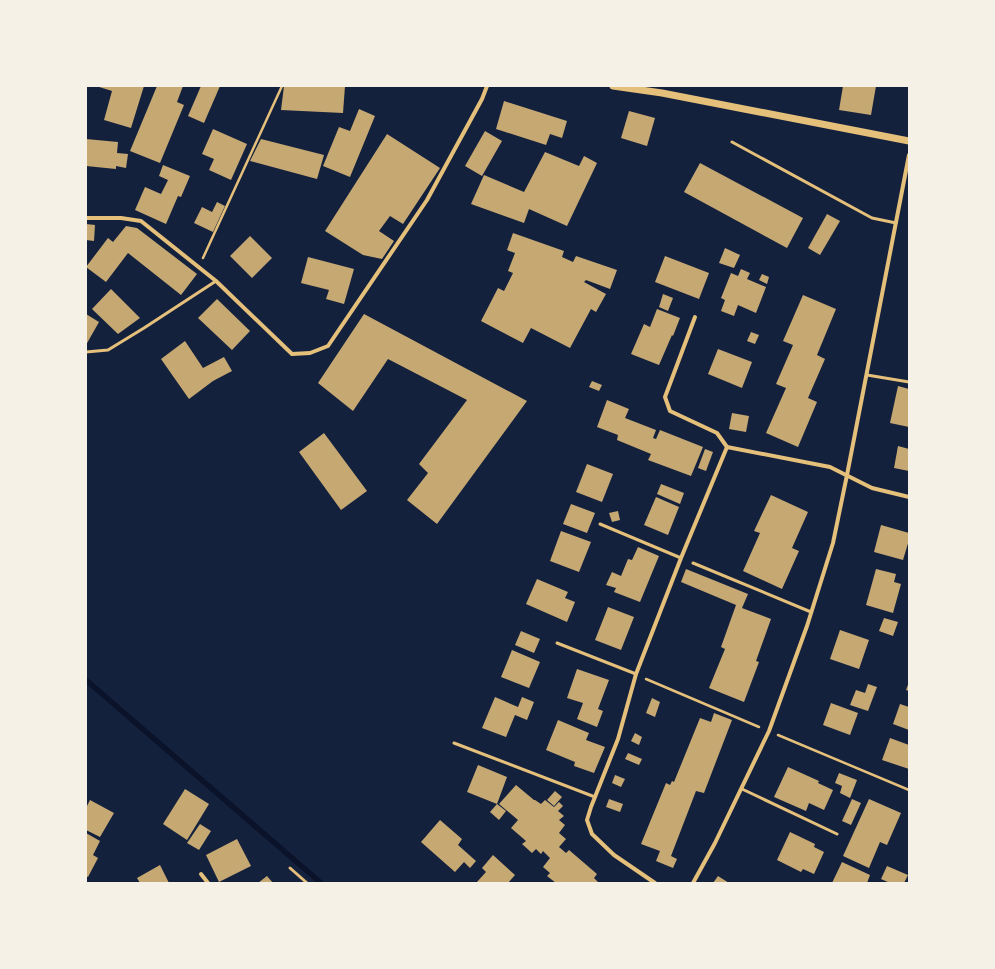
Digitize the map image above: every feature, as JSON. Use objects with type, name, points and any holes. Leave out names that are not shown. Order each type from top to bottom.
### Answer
[{"type":"street","points":[[86,218],[121,218],[141,221],[216,281],[292,354],[310,353],[328,346],[427,200],[482,99],[487,86]]},
{"type":"street","points":[[613,86],[662,93],[909,141]]},
{"type":"street","points":[[693,883],[742,789],[769,731],[811,612],[833,543],[909,155]]},
{"type":"street","points":[[695,317],[666,397],[670,411],[717,433],[727,447],[830,467],[872,488],[909,497]]},
{"type":"street","points":[[655,883],[614,855],[592,834],[588,820],[595,797],[618,739],[636,674],[681,558],[727,447]]},
{"type":"street","points":[[201,874],[208,883]]},
{"type":"lane","points":[[732,142],[872,218],[896,223]]},
{"type":"lane","points":[[86,352],[108,350],[216,281]]},
{"type":"lane","points":[[867,375],[909,382]]},
{"type":"lane","points":[[600,524],[681,558]]},
{"type":"lane","points":[[693,563],[811,612]]},
{"type":"lane","points":[[557,643],[636,674]]},
{"type":"lane","points":[[454,743],[595,797]]},
{"type":"lane","points":[[742,789],[836,834]]},
{"type":"lane","points":[[290,868],[307,883]]},
{"type":"path","points":[[199,268],[282,86]]},
{"type":"path","points":[[636,674],[909,790]]},
{"type":"building","points":[[96,86],[144,86],[131,128],[104,120],[112,91]]},
{"type":"building","points":[[157,86],[183,86],[177,102],[184,105],[160,163],[130,151]]},
{"type":"building","points":[[201,86],[220,86],[204,123],[188,116]]},
{"type":"building","points":[[284,86],[345,86],[343,113],[281,110]]},
{"type":"building","points":[[843,86],[876,86],[871,115],[839,110]]},
{"type":"building","points":[[504,101],[567,121],[562,138],[550,134],[546,145],[496,129]]},
{"type":"building","points":[[359,109],[375,116],[350,177],[323,166],[339,127],[350,131]]},
{"type":"building","points":[[629,111],[655,118],[647,146],[621,138]]},
{"type":"building","points":[[213,129],[247,144],[231,180],[209,170],[214,159],[202,154]]},
{"type":"building","points":[[485,131],[502,141],[482,176],[465,166]]},
{"type":"building","points":[[387,134],[440,168],[403,224],[390,216],[379,231],[394,241],[382,259],[363,255],[325,231]]},
{"type":"building","points":[[86,139],[118,142],[117,153],[128,154],[126,168],[116,166],[116,169],[86,166]]},
{"type":"building","points":[[261,139],[324,155],[317,179],[250,161]]},
{"type":"building","points":[[545,152],[579,166],[584,156],[597,163],[567,226],[529,209],[524,223],[471,204],[484,175],[524,192]]},
{"type":"building","points":[[700,163],[803,218],[787,248],[684,192]]},
{"type":"building","points":[[163,165],[190,176],[181,197],[178,196],[166,224],[135,210],[145,187],[161,194],[168,180],[159,176]]},
{"type":"building","points":[[217,202],[225,206],[213,232],[194,223],[202,207],[212,212]]},
{"type":"building","points":[[827,214],[840,221],[820,255],[808,248]]},
{"type":"building","points":[[86,224],[95,225],[94,241],[86,240]]},
{"type":"building","points":[[126,226],[137,228],[197,274],[181,295],[128,253],[106,282],[86,267],[108,238],[113,242]]},
{"type":"building","points":[[513,233],[564,251],[562,257],[573,262],[576,256],[617,270],[610,289],[586,280],[584,282],[606,294],[596,312],[591,309],[570,348],[531,328],[523,343],[481,321],[498,288],[504,291],[513,273],[508,271],[515,253],[507,250]]},
{"type":"building","points":[[250,236],[272,258],[252,278],[230,256]]},
{"type":"building","points":[[725,248],[740,255],[734,268],[719,263]]},
{"type":"building","points":[[665,256],[709,273],[699,299],[655,282]]},
{"type":"building","points":[[308,257],[354,269],[344,304],[326,299],[329,290],[301,283]]},
{"type":"building","points":[[741,269],[750,273],[747,279],[766,287],[756,313],[738,305],[734,316],[721,311],[725,300],[721,298],[731,273],[738,276]]},
{"type":"building","points":[[762,274],[769,277],[767,284],[759,280]]},
{"type":"building","points":[[111,289],[140,318],[118,334],[92,309]]},
{"type":"building","points":[[663,294],[673,298],[668,311],[659,307]]},
{"type":"building","points":[[803,295],[836,309],[817,355],[825,359],[808,398],[817,402],[798,447],[766,433],[786,388],[776,384],[793,345],[783,341]]},
{"type":"building","points":[[217,299],[250,331],[232,350],[198,318]]},
{"type":"building","points":[[657,309],[680,318],[659,365],[631,354],[644,324],[650,327]]},
{"type":"building","points":[[86,314],[99,322],[86,345]]},
{"type":"building","points":[[364,314],[527,401],[437,524],[407,500],[428,473],[419,464],[467,400],[388,359],[353,411],[318,383]]},
{"type":"building","points":[[751,332],[759,335],[755,344],[747,341]]},
{"type":"building","points":[[185,341],[203,368],[224,357],[232,371],[213,381],[189,399],[161,359]]},
{"type":"building","points":[[718,349],[752,362],[742,388],[708,374]]},
{"type":"building","points":[[592,381],[602,385],[599,391],[589,387]]},
{"type":"building","points":[[898,386],[909,389],[909,427],[890,423]]},
{"type":"building","points":[[607,400],[629,409],[625,418],[656,430],[653,438],[656,439],[660,430],[703,447],[691,476],[648,460],[651,454],[617,440],[618,435],[597,427]]},
{"type":"building","points":[[732,413],[749,416],[746,432],[729,429]]},
{"type":"building","points":[[324,433],[367,491],[341,510],[299,452]]},
{"type":"building","points":[[898,446],[909,449],[909,471],[894,468]]},
{"type":"building","points":[[705,449],[713,452],[706,471],[698,468]]},
{"type":"building","points":[[587,464],[613,474],[602,502],[576,492]]},
{"type":"building","points":[[661,484],[684,493],[680,504],[657,494]]},
{"type":"building","points":[[771,495],[808,512],[792,548],[799,551],[782,589],[743,571],[760,533],[754,531]]},
{"type":"building","points":[[656,497],[679,507],[668,535],[644,525]]},
{"type":"building","points":[[571,504],[595,513],[587,533],[563,524]]},
{"type":"building","points":[[618,511],[620,520],[612,522],[609,513]]},
{"type":"building","points":[[881,525],[909,533],[909,540],[903,560],[874,552]]},
{"type":"building","points":[[561,531],[591,542],[579,572],[550,561]]},
{"type":"building","points":[[638,547],[659,556],[640,602],[614,592],[616,588],[606,585],[612,572],[621,576],[628,559],[632,560]]},
{"type":"building","points":[[686,569],[748,594],[742,608],[771,619],[756,661],[759,662],[744,702],[709,688],[725,649],[721,647],[736,605],[681,582]]},
{"type":"building","points":[[876,569],[896,574],[894,582],[901,584],[893,613],[866,605]]},
{"type":"building","points":[[537,579],[568,592],[565,598],[575,602],[567,622],[526,604]]},
{"type":"building","points":[[608,607],[634,617],[621,650],[595,640]]},
{"type":"building","points":[[884,618],[898,622],[893,636],[879,631]]},
{"type":"building","points":[[840,630],[869,640],[859,669],[830,659]]},
{"type":"building","points":[[521,631],[540,639],[534,653],[515,645]]},
{"type":"building","points":[[512,650],[540,662],[529,688],[501,677]]},
{"type":"building","points":[[577,669],[609,680],[598,709],[603,711],[597,727],[577,719],[583,703],[567,698]]},
{"type":"building","points":[[909,682],[909,691],[906,690]]},
{"type":"building","points":[[868,684],[877,687],[868,711],[850,705],[856,690],[865,693]]},
{"type":"building","points":[[495,697],[518,707],[522,697],[534,702],[527,720],[515,715],[506,737],[482,728]]},
{"type":"building","points":[[652,698],[660,702],[655,717],[646,713]]},
{"type":"building","points":[[831,703],[858,713],[850,735],[823,725]]},
{"type":"building","points":[[900,704],[909,707],[909,730],[893,724]]},
{"type":"building","points":[[714,713],[732,720],[704,793],[696,791],[671,856],[677,859],[673,868],[656,861],[660,851],[641,844],[666,783],[670,785],[672,781],[674,782],[700,718],[711,722]]},
{"type":"building","points":[[558,720],[589,733],[586,740],[605,747],[594,773],[574,766],[575,762],[546,750]]},
{"type":"building","points":[[635,733],[642,737],[639,745],[631,741]]},
{"type":"building","points":[[890,738],[909,745],[909,769],[882,760]]},
{"type":"building","points":[[628,753],[642,759],[639,765],[625,759]]},
{"type":"building","points":[[478,765],[507,777],[497,804],[467,792]]},
{"type":"building","points":[[788,767],[819,781],[818,783],[833,790],[824,810],[809,803],[806,811],[774,797]]},
{"type":"building","points":[[839,773],[857,780],[850,798],[840,793],[842,786],[835,783]]},
{"type":"building","points":[[615,775],[625,779],[621,787],[612,783]]},
{"type":"building","points":[[516,785],[541,804],[545,800],[554,807],[559,802],[563,806],[558,811],[564,816],[559,820],[565,825],[559,833],[566,839],[559,847],[566,853],[569,850],[597,874],[594,878],[599,883],[556,883],[547,876],[550,873],[543,867],[550,858],[543,851],[541,854],[536,849],[532,853],[522,844],[526,841],[511,828],[518,820],[499,804]]},
{"type":"building","points":[[185,789],[209,804],[187,840],[163,824]]},
{"type":"building","points":[[555,791],[562,797],[554,806],[547,800]]},
{"type":"building","points":[[609,799],[623,804],[620,812],[606,807]]},
{"type":"building","points":[[852,799],[861,803],[851,825],[842,821]]},
{"type":"building","points":[[869,799],[901,813],[887,845],[880,842],[869,868],[843,856]]},
{"type":"building","points":[[90,800],[114,813],[100,837],[86,830],[86,808]]},
{"type":"building","points":[[497,804],[506,811],[499,820],[490,812]]},
{"type":"building","points":[[440,820],[462,839],[458,845],[476,861],[470,868],[464,862],[455,872],[421,842]]},
{"type":"building","points":[[200,824],[211,831],[199,850],[187,843]]},
{"type":"building","points":[[790,832],[815,844],[814,847],[824,852],[814,874],[803,869],[801,872],[777,860]]},
{"type":"building","points":[[86,833],[100,841],[93,855],[98,858],[88,877],[86,876]]},
{"type":"building","points":[[237,839],[251,866],[219,882],[206,855]]},
{"type":"building","points":[[493,855],[515,875],[508,883],[476,883],[486,872],[482,868]]},
{"type":"building","points":[[842,862],[870,875],[867,883],[832,883]]},
{"type":"building","points":[[160,865],[169,883],[140,883],[137,878]]},
{"type":"building","points":[[887,866],[908,875],[904,883],[890,883],[881,879]]},
{"type":"building","points":[[267,876],[273,883],[258,883]]},
{"type":"building","points":[[718,876],[729,883],[713,883]]},
{"type":"waterway","points":[[86,680],[321,883]]}]
